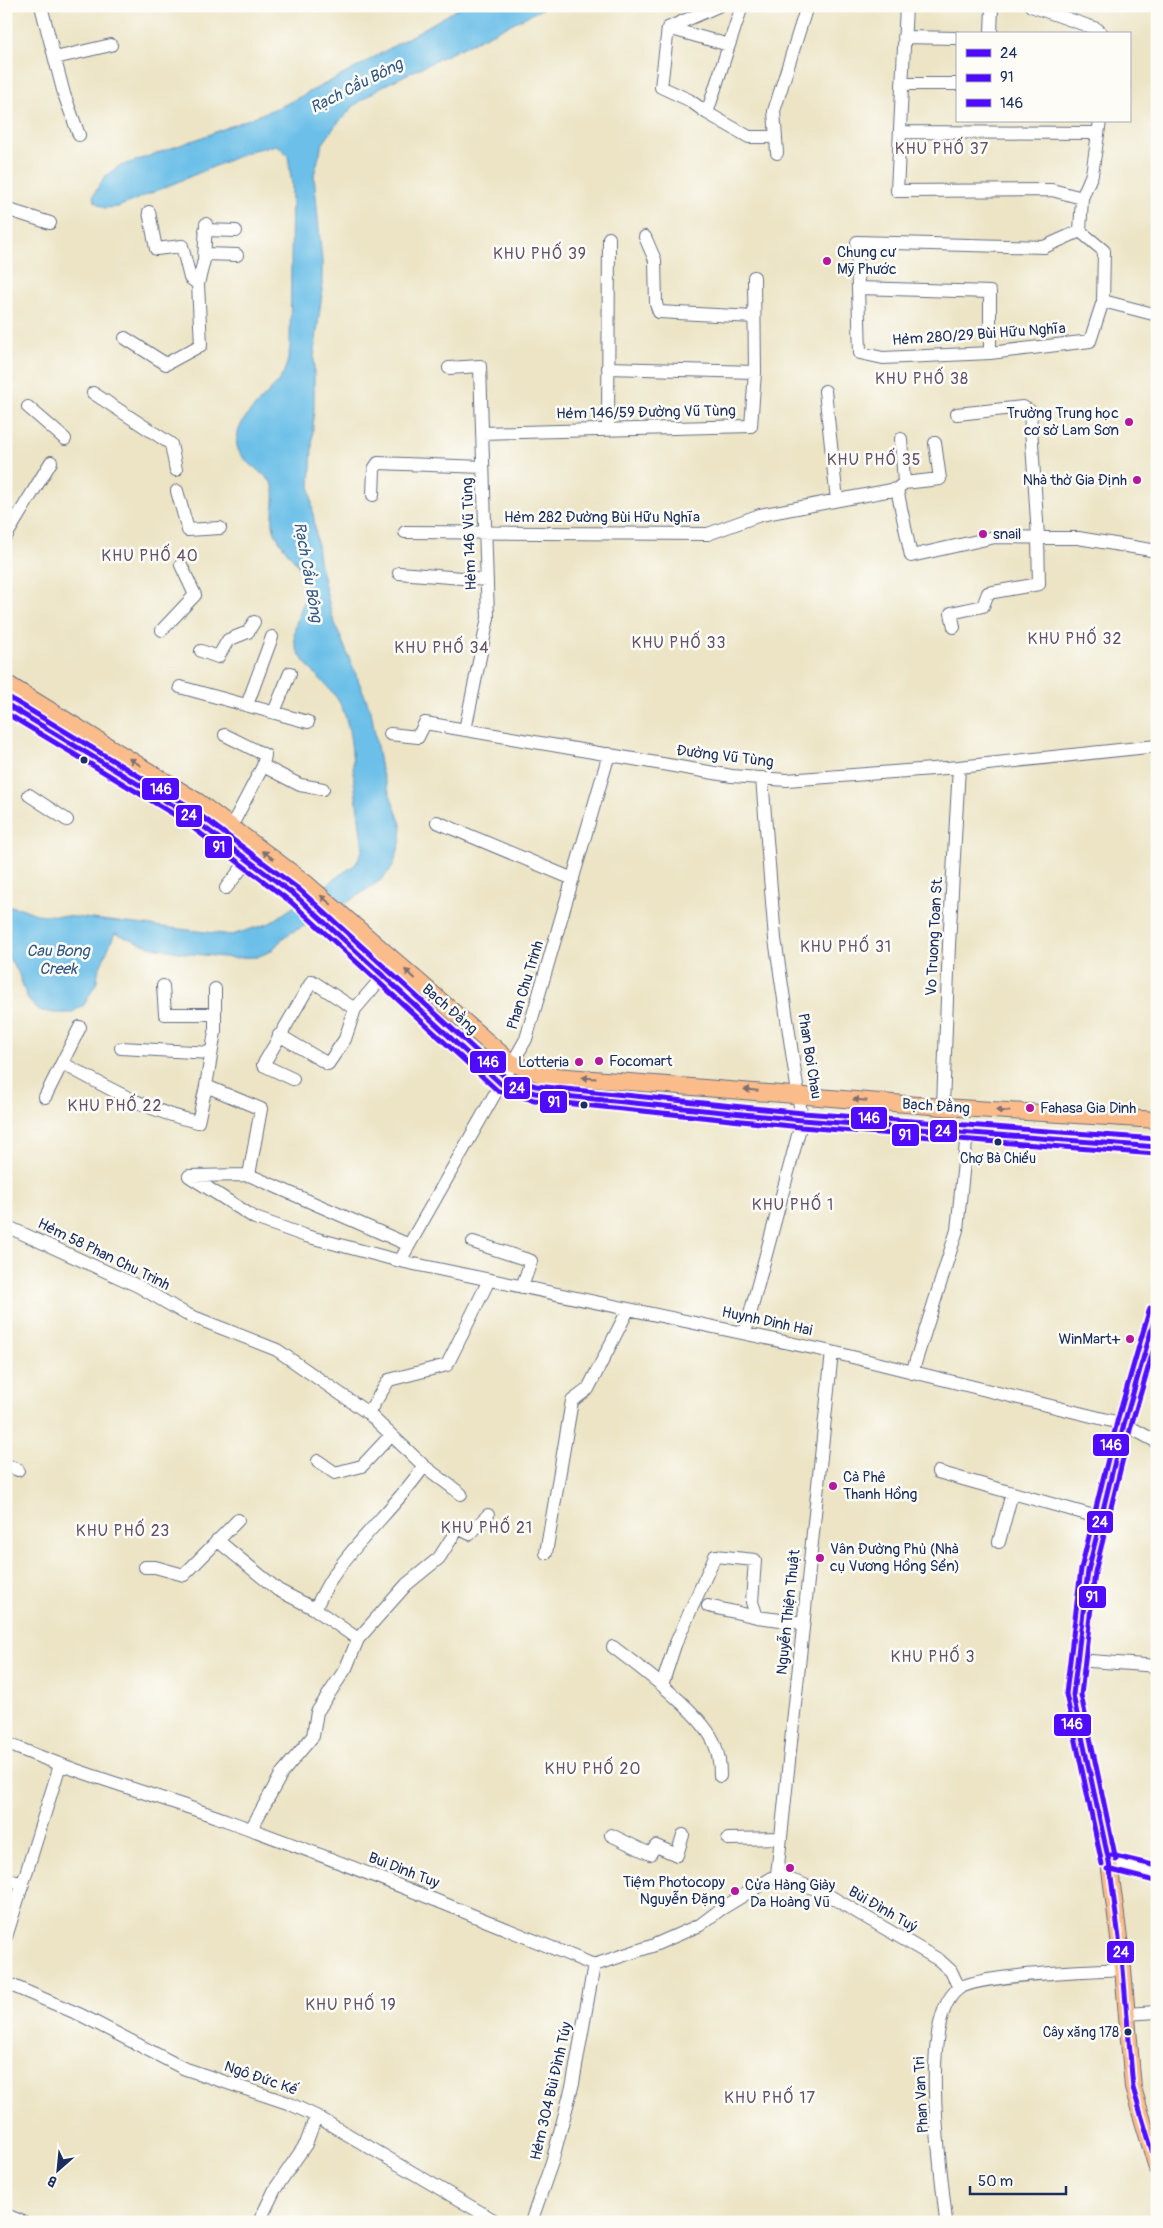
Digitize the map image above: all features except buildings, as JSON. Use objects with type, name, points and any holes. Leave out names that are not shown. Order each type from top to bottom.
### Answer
[{"type":"main road","name":"Bạch Đằng","points":[[6,683],[197,802],[231,827],[302,890],[332,928],[501,1084],[535,1093],[802,1120],[1157,1147]]},
{"type":"main road","name":"Bạch Đằng","points":[[6,704],[184,812],[248,860],[345,916],[512,1064],[543,1075],[800,1094],[943,1107],[1157,1120]]},
{"type":"main road","points":[[1157,1310],[1124,1424],[1088,1571],[1073,1695],[1109,1862],[1123,1969],[1133,2088],[1157,2168]]},
{"type":"street","points":[[41,6],[64,94],[79,135]]},
{"type":"street","points":[[668,28],[718,6]]},
{"type":"street","points":[[707,113],[742,6]]},
{"type":"street","points":[[777,153],[774,111],[807,6]]},
{"type":"street","points":[[906,6],[897,191],[1052,190],[1082,198]]},
{"type":"street","points":[[991,32],[992,6]]},
{"type":"street","points":[[1031,6],[1097,29],[1100,32]]},
{"type":"street","points":[[668,28],[729,45]]},
{"type":"street","points":[[668,28],[661,87],[689,100],[707,113],[749,137],[776,136]]},
{"type":"street","points":[[904,37],[956,38]]},
{"type":"street","points":[[56,58],[111,45]]},
{"type":"street","points":[[902,84],[956,84]]},
{"type":"street","points":[[900,132],[1099,127],[1092,174],[1082,198],[1080,231]]},
{"type":"street","points":[[6,209],[50,223]]},
{"type":"street","points":[[149,212],[156,249],[182,246],[190,278],[198,284]]},
{"type":"street","points":[[125,338],[166,364],[201,345],[198,284],[204,254],[205,227],[236,231]]},
{"type":"street","points":[[990,353],[990,292],[858,288],[856,242],[1044,247],[1080,231]]},
{"type":"street","points":[[1080,231],[1104,251],[1103,302],[1157,315]]},
{"type":"street","points":[[645,237],[655,260],[656,304],[659,312],[754,317]]},
{"type":"street","points":[[608,430],[609,238]]},
{"type":"street","points":[[204,254],[237,255]]},
{"type":"street","name":"Hẻm 146/59 Đường Vũ Tùng","points":[[482,433],[751,426],[755,372],[754,277]]},
{"type":"street","name":"Hẻm 280/29 Bùi Hữu Nghĩa","points":[[858,288],[860,353],[883,358],[990,353],[1090,341],[1103,302]]},
{"type":"street","name":"Hẻm 146 Vũ Tùng","points":[[449,368],[480,366],[488,618],[465,730]]},
{"type":"street","points":[[608,368],[755,372]]},
{"type":"street","points":[[825,391],[837,500]]},
{"type":"street","points":[[93,393],[171,444],[176,470]]},
{"type":"street","points":[[28,407],[65,439]]},
{"type":"street","points":[[954,627],[951,613],[983,606],[988,592],[1039,584],[1030,411],[1023,407],[957,414]]},
{"type":"street","points":[[901,439],[900,486],[911,556],[995,537],[1078,538],[1157,551]]},
{"type":"street","name":"Hẻm 282 Đường Bùi Hữu Nghĩa","points":[[406,532],[708,534],[760,516],[940,479],[935,443]]},
{"type":"street","points":[[6,536],[51,462]]},
{"type":"street","points":[[373,495],[374,468],[378,463],[483,467]]},
{"type":"street","points":[[178,491],[188,530],[220,528]]},
{"type":"street","points":[[162,630],[195,595],[181,565]]},
{"type":"street","points":[[399,573],[487,580]]},
{"type":"street","points":[[201,651],[218,657],[228,640],[248,632],[254,622]]},
{"type":"street","points":[[247,705],[272,637]]},
{"type":"street","points":[[274,712],[290,673]]},
{"type":"street","points":[[180,687],[308,722]]},
{"type":"street","name":"Đường Vũ Tùng","points":[[390,734],[418,737],[425,723],[732,776],[762,778],[817,778],[959,767],[1157,746]]},
{"type":"street","points":[[225,734],[265,755],[263,766],[231,827]]},
{"type":"street","name":"Phan Chu Trinh","points":[[400,1261],[526,1039],[609,754]]},
{"type":"street","points":[[263,766],[300,785],[323,789]]},
{"type":"street","name":"Vo Truong Toan St.","points":[[943,1107],[949,945],[959,767]]},
{"type":"street","name":"Phan Boi Chau","points":[[745,1333],[802,1120],[800,1094],[775,939],[762,778]]},
{"type":"street","points":[[29,795],[67,820]]},
{"type":"street","points":[[437,822],[573,879]]},
{"type":"street","points":[[226,888],[248,860]]},
{"type":"street","points":[[279,1036],[328,1064],[345,1039],[355,1008],[384,975]]},
{"type":"street","points":[[293,1079],[263,1065],[312,981],[355,1008]]},
{"type":"street","points":[[163,986],[164,1014],[215,1014]]},
{"type":"street","points":[[62,1063],[128,1098],[175,1117],[198,1122],[211,1053],[215,1014],[215,989]]},
{"type":"street","points":[[44,1097],[80,1027]]},
{"type":"street","points":[[121,1048],[211,1053]]},
{"type":"street","points":[[206,1086],[261,1109],[249,1175],[409,1244]]},
{"type":"street","points":[[912,1373],[957,1230],[967,1133]]},
{"type":"street","name":"Huynh Dinh Hai","points":[[249,1175],[189,1176],[255,1218],[276,1226],[400,1261],[832,1352],[1124,1424],[1157,1442]]},
{"type":"street","name":"Hẻm 58 Phan Chu Trinh","points":[[6,1226],[138,1286],[186,1314],[277,1350],[368,1413],[424,1466],[461,1494]]},
{"type":"street","points":[[473,1242],[532,1260],[522,1287]]},
{"type":"street","points":[[368,1413],[390,1380],[447,1365],[488,1280]]},
{"type":"street","points":[[546,1553],[572,1401],[588,1389],[628,1310]]},
{"type":"street","name":"Nguyễn Thiện Thuật","points":[[777,1875],[832,1352]]},
{"type":"street","points":[[318,1461],[335,1473],[362,1466],[391,1435]]},
{"type":"street","points":[[315,1609],[332,1579],[359,1544],[411,1485],[424,1466]]},
{"type":"street","points":[[938,1472],[1101,1518]]},
{"type":"street","points":[[999,1542],[1012,1493]]},
{"type":"street","points":[[251,1829],[282,1773],[313,1736],[317,1712],[346,1668],[358,1639],[407,1584],[439,1558],[458,1528],[470,1534],[488,1515]]},
{"type":"street","points":[[145,1567],[155,1567],[184,1575],[238,1520]]},
{"type":"street","points":[[217,1540],[278,1590],[315,1609],[358,1639]]},
{"type":"street","points":[[662,1685],[676,1644],[715,1556],[755,1560],[752,1602],[757,1616]]},
{"type":"street","points":[[708,1606],[804,1623]]},
{"type":"street","points":[[613,1647],[662,1685],[705,1728],[715,1744],[720,1776]]},
{"type":"street","points":[[1077,1660],[1157,1666]]},
{"type":"street","name":"Bui Dinh Tuy","points":[[6,1743],[60,1765],[182,1804],[251,1829],[456,1907],[594,1966]]},
{"type":"street","points":[[6,1937],[60,1765]]},
{"type":"street","points":[[611,1835],[650,1854],[656,1846],[677,1854],[683,1835]]},
{"type":"street","points":[[728,1839],[780,1838]]},
{"type":"street","points":[[1109,1862],[1157,1874]]},
{"type":"street","points":[[594,1966],[652,1946],[700,1925],[777,1875]]},
{"type":"street","name":"Bùi Đình Tuý","points":[[777,1875],[821,1892],[939,1960],[950,1971],[959,1988]]},
{"type":"street","points":[[6,1879],[23,1884]]},
{"type":"street","name":"Hẻm 304 Bùi Đình Túy","points":[[532,2222],[552,2162],[573,2083],[594,1966]]},
{"type":"street","points":[[959,1988],[974,1982],[1019,1976],[1123,1969]]},
{"type":"street","name":"Ngô Đức Kế","points":[[6,1983],[81,2015],[182,2068],[288,2104],[316,2116],[497,2222]]},
{"type":"street","name":"Phan Van Tri","points":[[946,2222],[935,2087],[936,2043],[946,2008],[951,1997],[959,1988]]},
{"type":"street","points":[[1126,2014],[1157,2012]]},
{"type":"street","points":[[258,2222],[275,2189],[306,2144],[316,2116]]},
{"type":"street","points":[[6,2215],[23,2222]]},
{"type":"water","name":"Cau Bong Creek","points":[[463,6],[548,6],[381,87],[355,105],[335,126],[322,145],[314,175],[322,261],[322,293],[314,356],[314,407],[310,488],[319,560],[332,616],[371,711],[381,770],[402,827],[400,844],[392,868],[381,880],[342,906],[285,936],[271,951],[257,957],[233,958],[184,953],[148,946],[115,933],[98,972],[97,982],[84,1005],[71,1013],[54,1013],[38,1010],[27,998],[18,972],[6,954],[6,906],[21,908],[36,914],[232,935],[270,923],[356,864],[363,849],[354,781],[351,739],[343,709],[333,693],[307,666],[295,643],[295,626],[305,593],[304,577],[276,536],[273,524],[274,488],[272,484],[244,458],[237,446],[239,429],[243,421],[281,377],[290,348],[292,186],[288,156],[276,145],[253,150],[118,207],[104,208],[95,202],[93,196],[104,177],[118,167],[282,106],[352,70]]},
{"type":"transit line","name":"146","points":[[10,698],[188,806],[300,890],[505,1077],[536,1086],[803,1113],[1157,1139]]},
{"type":"transit line","name":"24","points":[[6,704],[184,812],[296,896],[501,1084],[535,1093],[802,1120],[1157,1147]]},
{"type":"transit line","name":"91","points":[[6,713],[180,818],[291,902],[498,1091],[534,1100],[801,1127],[1156,1154]]},
{"type":"transit line","name":"146","points":[[1102,1864],[1066,1694],[1081,1569],[1117,1422],[1150,1308]]},
{"type":"transit line","name":"24","points":[[1157,1311],[1124,1424],[1088,1571],[1073,1695],[1109,1862],[1123,1969],[1133,2088],[1157,2167]]},
{"type":"transit line","name":"91","points":[[1116,1860],[1081,1695],[1095,1572],[1131,1426],[1157,1338]]},
{"type":"transit line","name":"146","points":[[1111,1855],[1157,1866]]},
{"type":"transit line","name":"91","points":[[1107,1869],[1155,1881]]},
{"type":"place","name":"Chung cư Mỹ Phước","points":[[827,261]]},
{"type":"place","name":"Trường Trung học cơ sở Lam Sơn","points":[[1129,422]]},
{"type":"place","name":"Nhà thờ Gia Định","points":[[1137,480]]},
{"type":"place","name":"snail","points":[[983,534]]},
{"type":"place","name":"Focomart","points":[[599,1061]]},
{"type":"place","name":"Lotteria","points":[[579,1062]]},
{"type":"place","name":"Fahasa Gia Dinh","points":[[1030,1108]]},
{"type":"place","name":"Chợ Bà Chiểu","points":[[998,1142]]},
{"type":"place","name":"WinMart+","points":[[1130,1339]]},
{"type":"place","name":"Cà Phê Thanh Hồng","points":[[833,1486]]},
{"type":"place","name":"Vân Đường Phủ (Nhà cụ Vương Hồng Sển)","points":[[820,1558]]},
{"type":"place","name":"Cửa Hàng Giày Da Hoàng Vũ","points":[[790,1868]]},
{"type":"place","name":"Tiệm Photocopy Nguyễn Đặng","points":[[735,1891]]},
{"type":"place","name":"Cây xăng 178","points":[[1128,2032]]},
{"type":"district","name":"KHU PHỐ 37","points":[[942,148]]},
{"type":"district","name":"KHU PHỐ 39","points":[[540,253]]},
{"type":"district","name":"KHU PHỐ 38","points":[[922,378]]},
{"type":"district","name":"KHU PHỐ 35","points":[[874,459]]},
{"type":"district","name":"KHU PHỐ 40","points":[[150,555]]},
{"type":"district","name":"KHU PHỐ 32","points":[[1075,638]]},
{"type":"district","name":"KHU PHỐ 33","points":[[679,642]]},
{"type":"district","name":"KHU PHỐ 34","points":[[442,647]]},
{"type":"district","name":"KHU PHỐ 31","points":[[846,946]]},
{"type":"district","name":"KHU PHỐ 22","points":[[115,1105]]},
{"type":"district","name":"KHU PHỐ 1","points":[[793,1204]]},
{"type":"district","name":"KHU PHỐ 21","points":[[487,1527]]},
{"type":"district","name":"KHU PHỐ 23","points":[[123,1530]]},
{"type":"district","name":"KHU PHỐ 3","points":[[933,1656]]},
{"type":"district","name":"KHU PHỐ 20","points":[[593,1768]]},
{"type":"district","name":"KHU PHỐ 19","points":[[351,2004]]},
{"type":"district","name":"KHU PHỐ 17","points":[[770,2097]]},
{"type":"water label","name":"Rạch Cầu Bông","points":[[356,85]]},
{"type":"water label","name":"Rạch Cầu Bông","points":[[309,572]]}]
